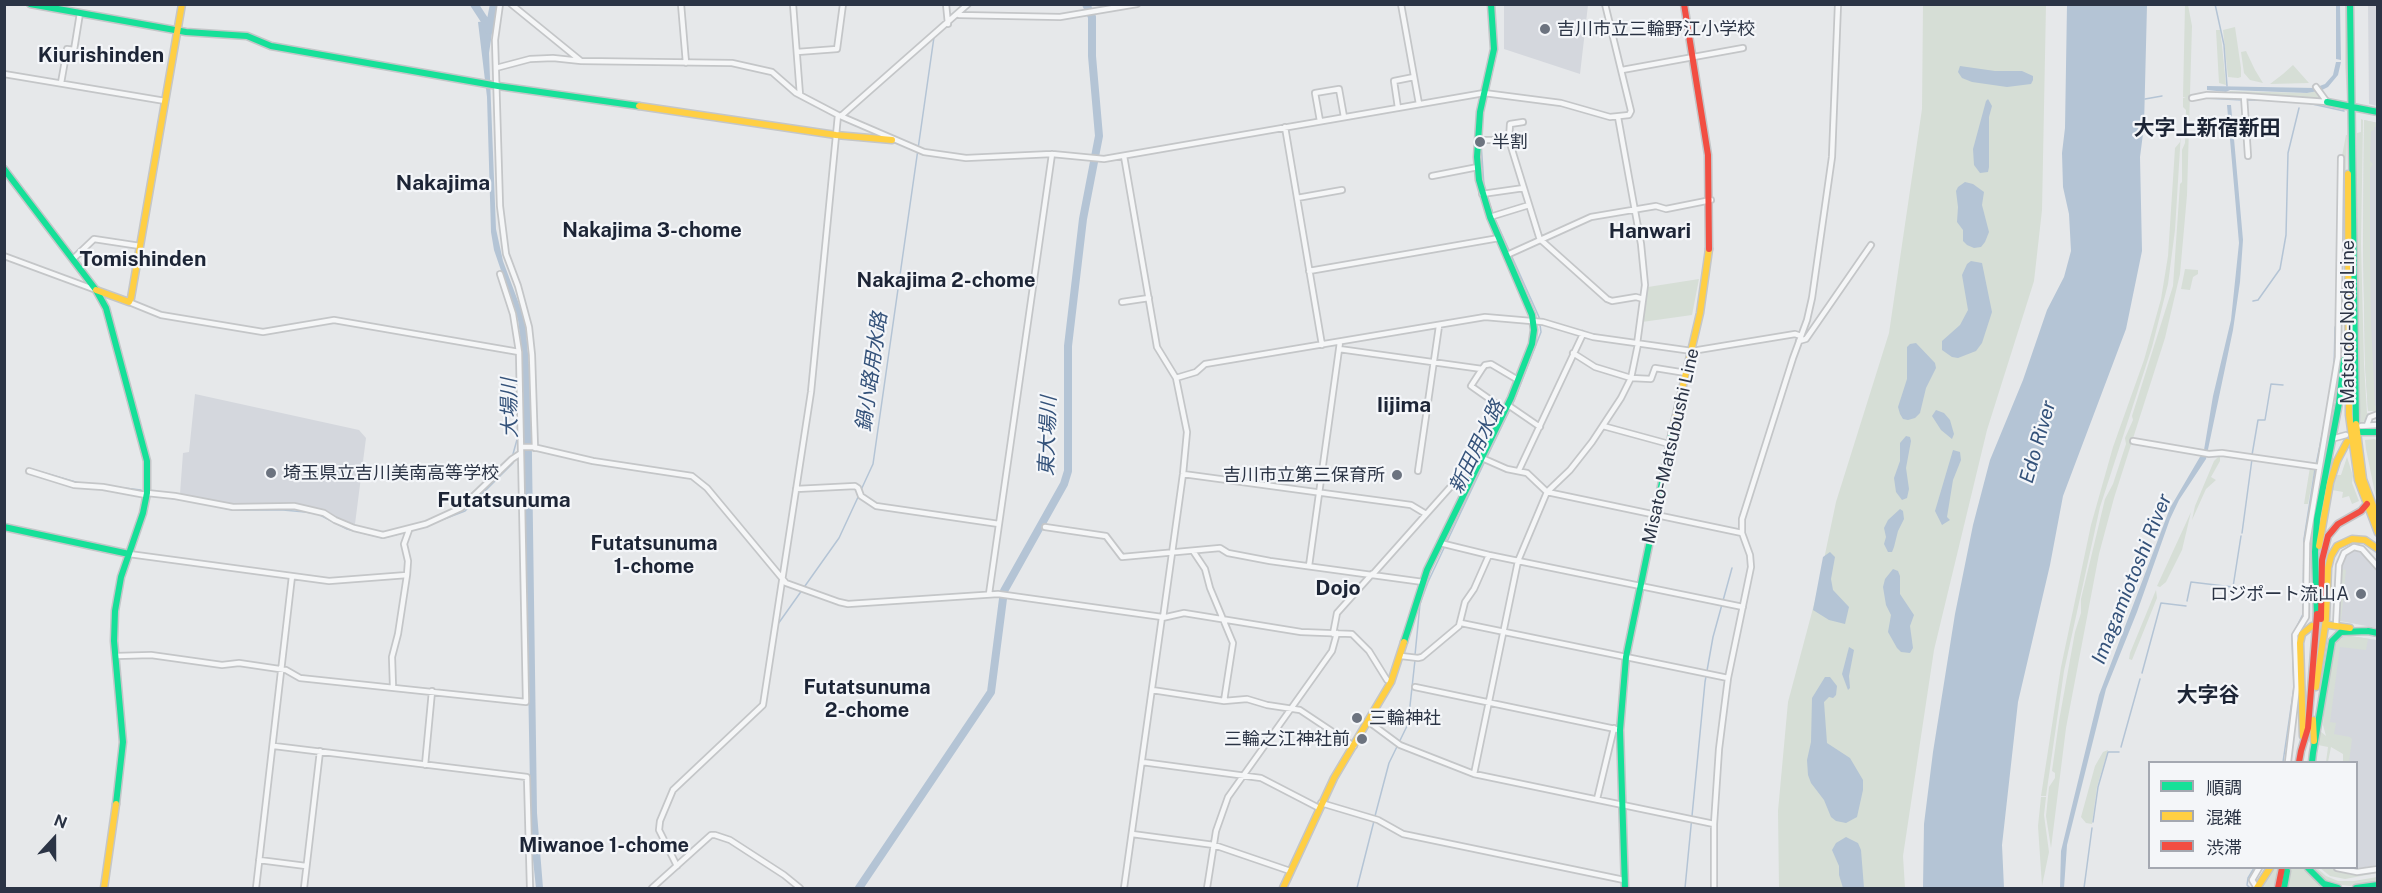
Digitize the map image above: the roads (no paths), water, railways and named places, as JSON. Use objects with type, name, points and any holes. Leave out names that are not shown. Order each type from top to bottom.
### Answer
[{"type":"main road","points":[[30,4],[178,30],[247,36],[271,46],[497,86],[836,135],[892,140]]},
{"type":"main road","points":[[96,290],[129,302],[182,4]]},
{"type":"main road","points":[[1283,888],[1334,778],[1391,682],[1423,582],[1509,408],[1532,344],[1535,321],[1500,235],[1478,167],[1494,49],[1491,4]]},
{"type":"main road","name":"Misato-Matsubushi Line","points":[[1625,888],[1617,729],[1626,657],[1669,444],[1692,351],[1707,274],[1711,200],[1708,155],[1684,4]]},
{"type":"main road","name":"Matsudo-Noda Line","points":[[2350,4],[2355,414],[2361,467],[2378,519]]},
{"type":"main road","points":[[2327,102],[2378,112]]},
{"type":"main road","name":"Matsudo-Noda Line","points":[[2351,106],[2347,274],[2349,415],[2355,469],[2366,506],[2378,533]]},
{"type":"main road","points":[[4,169],[96,290],[111,320],[147,461],[147,494],[122,577],[115,611],[116,656],[123,734],[122,766],[105,888]]},
{"type":"main road","points":[[2317,616],[2314,552],[2317,519],[2340,403],[2347,274]]},
{"type":"main road","points":[[2363,428],[2378,432]]},
{"type":"main road","points":[[2299,761],[2308,728],[2312,691],[2322,521],[2334,470],[2346,439]]},
{"type":"main road","points":[[2314,741],[2322,560],[2325,544],[2338,524],[2357,514],[2366,506],[2368,494]]},
{"type":"main road","points":[[4,527],[129,554]]},
{"type":"main road","points":[[2316,687],[2325,628],[2328,567],[2331,556],[2337,546],[2352,539],[2365,540],[2378,549]]},
{"type":"main road","points":[[2333,625],[2378,633]]},
{"type":"main road","points":[[2303,741],[2300,644],[2302,634],[2312,626]]},
{"type":"main road","points":[[2312,761],[2332,641],[2341,632],[2367,631]]},
{"type":"main road","points":[[2255,888],[2269,869]]},
{"type":"main road","points":[[2277,888],[2282,869]]},
{"type":"main road","points":[[2284,888],[2287,869]]},
{"type":"main road","points":[[2310,869],[2324,884],[2338,888]]},
{"type":"main road","points":[[2356,888],[2378,885]]},
{"type":"street","points":[[500,4],[495,40],[502,233],[506,254],[528,320],[532,355],[534,447]]},
{"type":"street","points":[[511,4],[581,61]]},
{"type":"street","points":[[681,4],[686,63]]},
{"type":"street","points":[[793,4],[800,95]]},
{"type":"street","points":[[797,52],[837,49],[843,4]]},
{"type":"street","points":[[946,4],[948,24]]},
{"type":"street","points":[[677,866],[659,830],[660,821],[673,790],[763,705],[811,392],[839,116],[959,15],[968,4]]},
{"type":"street","points":[[959,15],[1060,17],[1137,4]]},
{"type":"street","points":[[1401,4],[1419,104]]},
{"type":"street","points":[[496,68],[530,59],[553,58],[581,61],[732,63],[772,72],[800,95],[839,116],[924,152],[966,158],[1052,154],[1100,158],[1124,156],[1487,93],[1561,103],[1610,117],[1629,115],[1631,111],[1605,4]]},
{"type":"street","points":[[1714,888],[1714,824],[1719,749],[1728,678],[1751,561],[1742,533],[1742,519],[1807,320],[1812,298],[1827,203],[1836,105],[1838,4]]},
{"type":"street","points":[[61,83],[67,48],[74,50],[80,13]]},
{"type":"street","points":[[1622,70],[1743,48]]},
{"type":"street","points":[[4,74],[165,101]]},
{"type":"street","points":[[1398,108],[1394,81],[1414,77]]},
{"type":"street","points":[[1320,121],[1315,93],[1339,89],[1344,117]]},
{"type":"street","points":[[2317,89],[2327,102]]},
{"type":"street","points":[[2192,98],[2205,96],[2327,102]]},
{"type":"street","points":[[2244,99],[2248,156]]},
{"type":"street","points":[[1474,774],[1518,561],[1547,492],[1570,470],[1603,426],[1631,378],[1638,344],[1645,285],[1618,117]]},
{"type":"street","points":[[1523,122],[1510,124],[1509,140],[1541,240],[1607,299],[1612,301],[1636,297],[1643,299]]},
{"type":"street","points":[[1285,127],[1322,345]]},
{"type":"street","points":[[1481,140],[1509,140]]},
{"type":"street","points":[[989,594],[1052,154]]},
{"type":"street","points":[[1124,156],[1157,347],[1176,378],[1187,432],[1184,474],[1124,888]]},
{"type":"street","points":[[2288,761],[2297,687],[2295,635],[2306,617],[2307,543],[2317,466],[2330,437],[2338,357],[2341,158]]},
{"type":"street","points":[[1432,176],[1478,167]]},
{"type":"street","points":[[1485,193],[1524,188]]},
{"type":"street","points":[[1297,198],[1342,190]]},
{"type":"street","points":[[1509,254],[1591,217],[1656,206],[1666,209],[1711,200]]},
{"type":"street","points":[[1493,216],[1529,205]]},
{"type":"street","points":[[1309,271],[1500,235]]},
{"type":"street","points":[[73,259],[94,239],[140,246]]},
{"type":"street","points":[[1176,378],[1196,372],[1205,364],[1485,317],[1543,322],[1582,334],[1692,351],[1795,334],[1806,339],[1871,245]]},
{"type":"street","points":[[4,256],[96,290]]},
{"type":"street","points":[[116,656],[151,655],[222,665],[238,663],[282,669],[300,678],[526,702],[519,352],[513,314],[500,274]]},
{"type":"street","points":[[1122,303],[1149,298]]},
{"type":"street","points":[[129,302],[161,315],[263,332],[334,320],[519,352]]},
{"type":"street","points":[[1418,471],[1439,326]]},
{"type":"street","points":[[1519,470],[1582,334]]},
{"type":"street","points":[[1309,566],[1340,342]]},
{"type":"street","points":[[1339,349],[1482,369]]},
{"type":"street","points":[[1573,353],[1595,367],[1631,378],[1651,380],[1655,368],[1686,373]]},
{"type":"street","points":[[1518,380],[1491,364],[1485,365],[1470,386],[1540,427]]},
{"type":"street","points":[[2363,428],[2370,417],[2378,414]]},
{"type":"street","points":[[2363,428],[2378,425]]},
{"type":"street","points":[[1603,426],[1669,444]]},
{"type":"street","points":[[2330,437],[2346,439]]},
{"type":"street","points":[[2133,441],[2200,453],[2222,453],[2317,466]]},
{"type":"street","points":[[29,471],[74,485],[175,496],[233,507],[294,506],[324,513],[340,523],[383,535],[409,532],[461,507],[521,449],[534,447],[593,461],[692,476],[707,488],[790,586],[848,604],[989,594],[1162,618],[1184,613],[1301,632],[1352,634],[1369,651],[1387,680],[1391,682]]},
{"type":"street","points":[[1207,888],[1216,831],[1227,797],[1332,651],[1337,613],[1478,456],[1485,457],[1507,469],[1519,470],[1530,476],[1547,492],[1742,533]]},
{"type":"street","points":[[1184,474],[1411,505],[1426,514]]},
{"type":"street","points":[[796,489],[855,486],[861,496],[876,506],[999,524]]},
{"type":"street","points":[[1045,527],[1106,536],[1122,557],[1220,548],[1228,554],[1423,582]]},
{"type":"street","points":[[393,687],[392,657],[407,575],[408,561],[405,544],[409,532]]},
{"type":"street","points":[[1443,544],[1743,607]]},
{"type":"street","points":[[2333,625],[2339,565],[2344,553],[2354,548],[2362,549],[2378,567]]},
{"type":"street","points":[[1193,550],[1205,569],[1233,643],[1224,701]]},
{"type":"street","points":[[129,554],[329,581],[407,575]]},
{"type":"street","points":[[1401,656],[1415,658],[1461,623],[1465,602],[1474,589],[1489,555]]},
{"type":"street","points":[[256,888],[292,576]]},
{"type":"street","points":[[1461,623],[1728,678]]},
{"type":"street","points":[[1415,687],[1617,729],[1597,799]]},
{"type":"street","points":[[1152,690],[1224,701],[1247,699],[1267,705],[1300,710],[1354,746]]},
{"type":"street","points":[[425,765],[432,691]]},
{"type":"street","points":[[1369,722],[1398,744],[1474,774],[1714,824]]},
{"type":"street","points":[[274,746],[527,777],[530,888]]},
{"type":"street","points":[[304,888],[320,751]]},
{"type":"street","points":[[1142,762],[1261,778],[1293,796],[1320,806],[1375,819],[1403,834],[1624,880]]},
{"type":"street","points":[[1132,834],[1214,845],[1290,870]]},
{"type":"street","points":[[652,888],[711,835],[730,840],[800,888]]},
{"type":"street","points":[[259,860],[306,866]]},
{"type":"street","points":[[2255,888],[2253,878],[2258,869]]},
{"type":"street","points":[[2345,869],[2356,872],[2378,869]]},
{"type":"water","name":"Edo River","points":[[2067,5],[2147,5],[2144,126],[2140,157],[2142,251],[2126,329],[2063,496],[2050,565],[2018,702],[2002,845],[2004,888],[1923,888],[1924,824],[1933,752],[1955,614],[1973,525],[1990,460],[2023,380],[2047,310],[2064,277],[2071,251],[2069,214],[2063,187],[2062,153],[2065,128]]},
{"type":"water","points":[[2336,5],[2340,5],[2341,60],[2336,59]]},
{"type":"water","points":[[494,20],[489,53],[496,229],[503,261],[525,320],[531,387],[537,813],[543,888],[536,888],[531,841],[522,352],[518,320],[494,250],[491,232],[487,97],[478,22]]},
{"type":"water","points":[[2336,62],[2341,62],[2338,75],[2328,87],[2320,91],[2317,87],[2325,84],[2333,75]]},
{"type":"water","points":[[1960,66],[1995,71],[2022,71],[2033,76],[2033,80],[2031,84],[2007,87],[1972,82],[1962,78],[1958,72]]},
{"type":"water","points":[[2207,86],[2315,88],[2318,91],[2307,93],[2230,90],[2226,92],[2207,90]]},
{"type":"water","points":[[1988,99],[1992,106],[1989,117],[1989,167],[1988,172],[1980,173],[1974,165],[1973,149]]},
{"type":"water","points":[[2227,105],[2231,105],[2243,240],[2233,330],[2206,459],[2179,500],[2170,519],[2137,612],[2106,689],[2067,845],[2064,888],[2060,888],[2061,851],[2099,695],[2170,508],[2204,450],[2213,396],[2231,320],[2239,243]]},
{"type":"water","points":[[1965,182],[1973,184],[1984,192],[1982,205],[1989,232],[1981,247],[1974,248],[1963,241],[1963,230],[1957,222],[1956,191]]},
{"type":"water","points":[[1971,261],[1982,263],[1992,312],[1982,343],[1976,351],[1958,358],[1942,350],[1942,341],[1960,325],[1968,310],[1962,275]]},
{"type":"water","points":[[1916,343],[1935,363],[1936,368],[1926,388],[1920,413],[1908,420],[1903,419],[1898,407],[1907,379],[1907,347]]},
{"type":"water","points":[[1936,410],[1944,413],[1950,420],[1954,434],[1952,439],[1941,430],[1932,416]]},
{"type":"water","points":[[1906,436],[1910,437],[1911,441],[1906,468],[1909,489],[1907,498],[1902,500],[1896,492],[1894,478],[1900,461],[1900,443]]},
{"type":"water","points":[[1953,450],[1960,452],[1961,460],[1953,480],[1947,517],[1950,520],[1942,525],[1935,511]]},
{"type":"water","points":[[1900,509],[1903,511],[1904,519],[1892,552],[1888,552],[1884,544],[1886,537],[1884,528],[1888,520]]},
{"type":"water","points":[[1830,552],[1835,557],[1831,579],[1833,590],[1849,607],[1845,624],[1829,620],[1813,610],[1823,557]]},
{"type":"water","points":[[1893,569],[1898,571],[1900,576],[1900,594],[1914,615],[1910,626],[1913,648],[1910,653],[1901,652],[1888,632],[1891,615],[1886,605],[1883,587],[1885,579]]},
{"type":"water","points":[[1849,647],[1854,650],[1848,690],[1842,674]]},
{"type":"water","points":[[1825,677],[1830,677],[1837,686],[1836,695],[1824,702],[1827,743],[1850,758],[1863,780],[1857,817],[1846,823],[1836,821],[1831,817],[1824,800],[1808,775],[1812,698]]},
{"type":"water","points":[[1846,837],[1858,843],[1861,850],[1864,888],[1843,888],[1839,866],[1832,850],[1836,843]]},
{"type":"waterway","points":[[474,4],[489,30]]},
{"type":"waterway","name":"大場川","points":[[489,30],[494,4]]},
{"type":"waterway","name":"東大場川","points":[[859,888],[991,692],[1004,591],[1064,484],[1068,471],[1068,346],[1083,219],[1099,136],[1092,56],[1092,17],[1086,4]]},
{"type":"waterway","points":[[2215,4],[2224,45],[2227,86]]},
{"type":"waterway","name":"新田用水路","points":[[1495,17],[1496,40]]},
{"type":"waterway","name":"鍋小路用水路","points":[[861,490],[873,464],[934,37]]},
{"type":"waterway","name":"新田用水路","points":[[1488,90],[1496,54]]},
{"type":"waterway","points":[[2145,99],[2162,96]]},
{"type":"waterway","points":[[2205,98],[2242,100]]},
{"type":"waterway","points":[[2246,100],[2275,100]]},
{"type":"waterway","points":[[2303,102],[2344,111]]},
{"type":"waterway","points":[[2253,301],[2258,300],[2280,269],[2286,235],[2288,153],[2299,108]]},
{"type":"waterway","name":"新田用水路","points":[[1481,142],[1484,186]]},
{"type":"waterway","name":"新田用水路","points":[[1489,202],[1493,214]]},
{"type":"waterway","name":"新田用水路","points":[[1487,457],[1514,401],[1541,332],[1539,317],[1495,219]]},
{"type":"waterway","points":[[2334,370],[2335,327]]},
{"type":"waterway","points":[[2252,455],[2258,420],[2265,420],[2271,384],[2283,385]]},
{"type":"waterway","points":[[2316,465],[2326,416]]},
{"type":"waterway","points":[[513,454],[518,436]]},
{"type":"waterway","points":[[2242,533],[2252,459]]},
{"type":"waterway","name":"新田用水路","points":[[1415,655],[1420,604],[1428,582],[1485,461]]},
{"type":"waterway","points":[[431,524],[465,511],[513,463]]},
{"type":"waterway","points":[[31,469],[79,483]]},
{"type":"waterway","points":[[2283,761],[2294,687],[2292,636],[2303,614],[2304,539],[2315,469]]},
{"type":"waterway","points":[[90,484],[141,490]]},
{"type":"waterway","name":"鍋小路用水路","points":[[778,624],[839,538],[859,495]]},
{"type":"waterway","points":[[169,498],[185,500]]},
{"type":"waterway","points":[[210,505],[233,510],[283,510],[318,514],[347,529],[383,538],[406,532]]},
{"type":"waterway","points":[[411,531],[421,528]]},
{"type":"waterway","points":[[2187,601],[2191,582],[2233,587],[2241,536]]},
{"type":"waterway","points":[[1685,888],[1705,682],[1713,637],[1732,568]]},
{"type":"waterway","points":[[2142,673],[2161,603],[2186,606]]},
{"type":"waterway","name":"新田用水路","points":[[1375,816],[1389,763],[1408,724],[1415,660]]},
{"type":"waterway","points":[[2121,747],[2140,679]]},
{"type":"waterway","points":[[2093,822],[2098,787],[2108,752],[2119,752]]},
{"type":"waterway","name":"新田用水路","points":[[1357,888],[1374,821]]},
{"type":"waterway","points":[[2084,888],[2092,828]]},
{"type":"waterway","points":[[2250,888],[2247,885],[2248,878],[2253,869]]},
{"type":"place","name":"吉川市立三輪野江小学校","points":[[1545,29]]},
{"type":"place","name":"半割","points":[[1480,142]]},
{"type":"place","name":"埼玉県立吉川美南高等学校","points":[[271,473]]},
{"type":"place","name":"吉川市立第三保育所","points":[[1397,475]]},
{"type":"place","name":"ロジポート流山A","points":[[2361,594]]},
{"type":"place","name":"三輪神社","points":[[1357,718]]},
{"type":"place","name":"三輪之江神社前","points":[[1362,739]]},
{"type":"district","name":"Kiurishinden","points":[[101,56]]},
{"type":"district","name":"大字上新宿新田","points":[[2207,129]]},
{"type":"district","name":"Nakajima","points":[[443,184]]},
{"type":"district","name":"Nakajima 3-chome","points":[[652,231]]},
{"type":"district","name":"Hanwari","points":[[1650,232]]},
{"type":"district","name":"Tomishinden","points":[[143,260]]},
{"type":"district","name":"Nakajima 2-chome","points":[[946,281]]},
{"type":"district","name":"Iijima","points":[[1404,406]]},
{"type":"district","name":"Futatsunuma","points":[[504,501]]},
{"type":"district","name":"Futatsunuma 1-chome","points":[[654,556]]},
{"type":"district","name":"Dojo","points":[[1338,589]]},
{"type":"district","name":"大字谷","points":[[2208,696]]},
{"type":"district","name":"Futatsunuma 2-chome","points":[[867,700]]},
{"type":"district","name":"Miwanoe 1-chome","points":[[604,846]]},
{"type":"water label","name":"Imagamiotoshi River","points":[[2132,579]]}]
